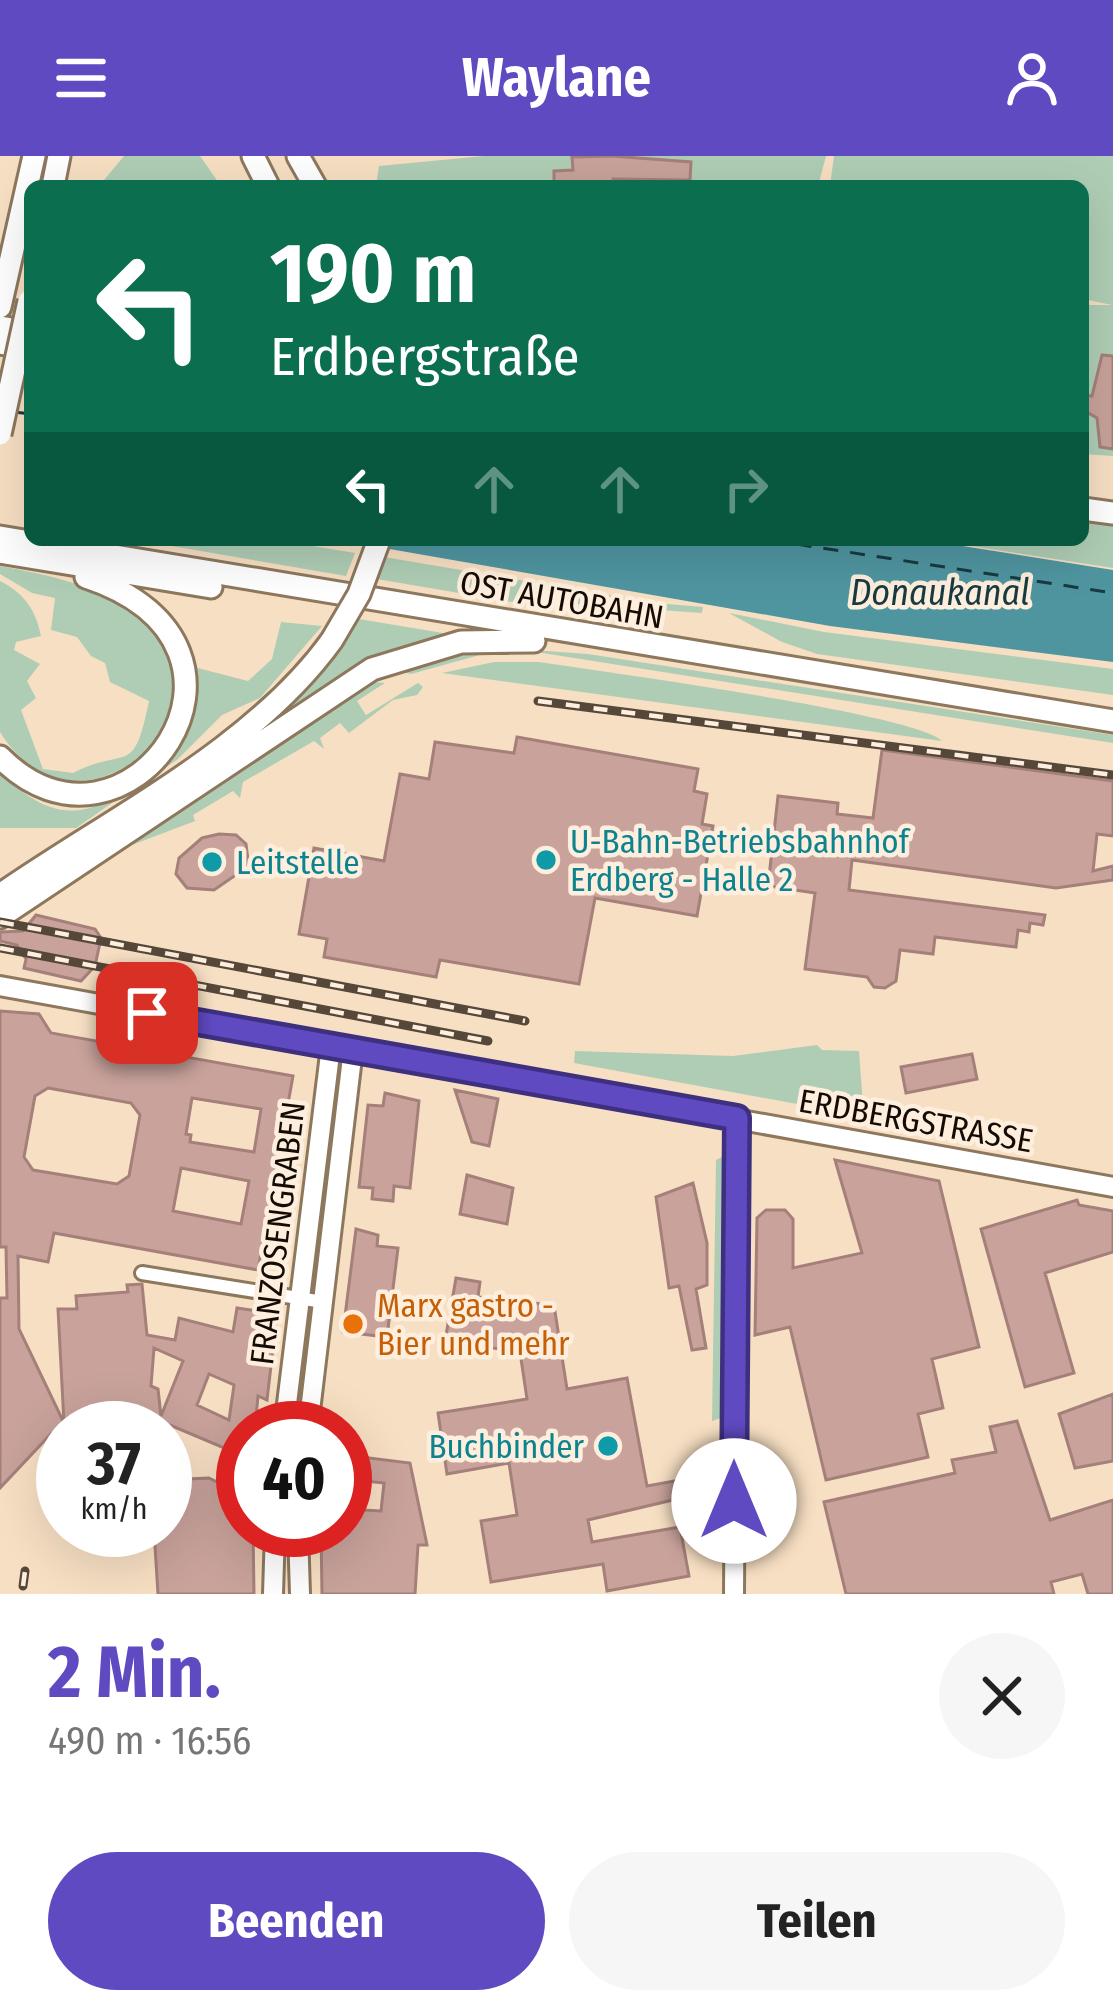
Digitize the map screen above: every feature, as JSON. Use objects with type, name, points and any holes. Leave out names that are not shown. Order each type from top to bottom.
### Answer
[{"type":"highway","points":[[1,312],[24,203]]},
{"type":"highway","points":[[0,250],[1,312]]},
{"type":"highway","points":[[0,434],[24,321]]},
{"type":"highway","name":"OST AUTOBAHN","points":[[53,546],[1113,721]]},
{"type":"highway","points":[[0,896],[264,715],[332,640],[359,594],[377,546]]},
{"type":"highway","points":[[0,556],[598,639]]},
{"type":"highway","points":[[0,556],[79,574],[147,605],[172,635],[187,683],[181,722],[170,745],[130,782],[102,791],[56,790],[20,776],[0,757]]},
{"type":"highway","points":[[0,916],[278,727],[391,660],[488,639],[586,646],[598,639]]},
{"type":"main road","name":"ERDBERGSTRASSE","points":[[0,986],[1113,1187]]},
{"type":"main road","name":"FRANZOSENGRABEN","points":[[287,1401],[331,1046]]},
{"type":"main road","name":"FRANZOSENGRABEN","points":[[311,1401],[353,1049]]},
{"type":"main road","points":[[734,1594],[737,1118]]},
{"type":"main road","points":[[273,1594],[274,1557]]},
{"type":"main road","points":[[299,1557],[300,1594]]},
{"type":"street","points":[[142,1274],[322,1302]]},
{"type":"green space","points":[[124,156],[200,156],[217,180],[104,180]]},
{"type":"green space","points":[[484,156],[826,156],[820,180],[377,180],[379,166]]},
{"type":"green space","points":[[834,156],[1113,156],[1113,456],[1089,454],[1089,305],[1112,305],[1089,300],[1089,180],[831,180]]},
{"type":"green space","points":[[1089,520],[1113,522],[1113,568],[972,546],[1089,546]]},
{"type":"green space","points":[[172,546],[312,546],[355,553],[346,576]]},
{"type":"green space","points":[[378,556],[703,607],[702,613],[549,602],[547,608],[377,579]]},
{"type":"green space","points":[[0,566],[57,578],[113,598],[146,619],[172,653],[177,690],[165,726],[141,755],[108,775],[71,781],[33,768],[0,732],[0,581],[28,603],[41,636],[16,642],[14,650],[40,664],[27,681],[36,698],[21,710],[43,769],[73,773],[126,756],[138,741],[149,701],[110,682],[105,663],[91,656],[77,637],[51,630],[55,598],[32,593],[0,574]]},
{"type":"green space","points":[[729,613],[824,632],[1113,669],[1113,695],[817,654],[782,642]]},
{"type":"green space","points":[[359,619],[455,635],[378,659],[291,709],[290,703]]},
{"type":"green space","points":[[281,622],[322,626],[260,698],[222,715],[178,759],[149,779],[183,728],[190,702],[190,666],[248,681],[272,659]]},
{"type":"green space","points":[[506,648],[588,654],[1113,735],[1113,743],[530,651],[487,653],[411,674],[399,671],[463,652]]},
{"type":"green space","points":[[494,662],[539,662],[754,695],[877,719],[942,741],[442,673]]},
{"type":"green space","points":[[375,682],[385,683],[357,701],[366,715],[418,683],[423,687],[417,695],[393,700],[349,733],[340,723],[320,738],[324,749],[314,741],[243,782],[240,798],[233,791],[193,815],[195,821],[132,845],[313,718]]},
{"type":"green space","points":[[0,772],[27,795],[60,810],[112,803],[76,828],[0,828]]},
{"type":"green space","points":[[817,1045],[822,1050],[859,1051],[863,1105],[858,1105],[857,1115],[574,1063],[575,1051],[733,1056]]},
{"type":"green space","points":[[726,1155],[721,1418],[712,1421],[716,1160]]},
{"type":"water","name":"Donaukanal","points":[[372,546],[963,546],[1113,570],[1113,662],[830,626]]},
{"type":"pier","points":[[0,384],[24,387],[24,454],[16,492],[0,490]]},
{"type":"building","points":[[572,157],[691,162],[690,180],[554,180],[554,171],[573,170]]},
{"type":"building","points":[[1102,355],[1113,356],[1113,449],[1100,447],[1097,418],[1089,413]]},
{"type":"building","name":"U-Bahn-Betriebsbahnhof Erdberg - Halle 2","points":[[517,737],[698,769],[694,791],[707,794],[702,824],[713,826],[697,916],[595,898],[579,984],[440,960],[436,977],[324,957],[327,939],[299,934],[314,848],[384,861],[400,774],[429,779],[435,742],[514,753]]},
{"type":"building","points":[[882,750],[1113,781],[1113,836],[1097,834],[1093,871],[1113,866],[1113,880],[1056,888],[852,860],[849,890],[1045,915],[1043,925],[1030,923],[1029,932],[1018,930],[1016,947],[935,937],[933,954],[900,950],[896,981],[885,988],[874,987],[867,977],[805,969],[815,893],[768,886],[778,796],[838,803],[837,814],[873,818]]},
{"type":"building","name":"Leitstelle","points":[[236,835],[246,844],[248,860],[243,870],[214,890],[187,888],[176,874],[179,858],[202,838]]},
{"type":"building","points":[[36,915],[95,929],[101,938],[95,966],[81,981],[24,968],[26,959],[17,945],[0,941],[0,932],[23,931]]},
{"type":"building","points":[[0,1011],[39,1014],[51,1033],[293,1076],[258,1270],[54,1233],[48,1262],[18,1256],[19,1329],[53,1401],[36,1401],[36,1450],[0,1488],[0,1298],[7,1298],[6,1247],[0,1247]],"holes":[[[48,1088],[131,1103],[140,1115],[129,1176],[117,1184],[33,1170],[24,1157],[35,1096]],[[192,1098],[261,1109],[254,1152],[190,1142],[191,1135],[186,1134]],[[181,1168],[249,1181],[241,1224],[173,1211]]]},
{"type":"building","points":[[972,1054],[977,1079],[906,1093],[901,1067]]},
{"type":"building","points":[[455,1090],[498,1099],[489,1146],[472,1142]]},
{"type":"building","points":[[385,1093],[419,1101],[410,1188],[394,1186],[393,1201],[372,1199],[373,1188],[359,1187],[368,1105],[383,1106]]},
{"type":"building","points":[[835,1160],[939,1181],[979,1347],[932,1359],[943,1408],[918,1414],[928,1457],[826,1480],[790,1327],[755,1335],[757,1218],[766,1210],[785,1210],[793,1219],[793,1268],[862,1253]]},
{"type":"building","points":[[467,1175],[513,1188],[507,1224],[460,1214]]},
{"type":"building","points":[[693,1183],[707,1243],[707,1285],[696,1289],[706,1348],[692,1350],[679,1286],[669,1288],[656,1197]]},
{"type":"building","points":[[1077,1200],[1079,1205],[1113,1211],[1113,1252],[1045,1273],[1074,1373],[1025,1387],[981,1229]]},
{"type":"building","points":[[356,1229],[378,1235],[377,1246],[398,1248],[387,1337],[343,1332]]},
{"type":"building","points":[[456,1278],[480,1282],[478,1297],[554,1305],[567,1389],[627,1378],[647,1486],[691,1478],[694,1495],[588,1520],[592,1542],[680,1527],[689,1576],[607,1591],[603,1564],[491,1582],[481,1521],[517,1515],[509,1463],[447,1474],[438,1413],[527,1399],[520,1352],[445,1341]]},
{"type":"building","points":[[142,1284],[147,1335],[175,1340],[179,1318],[233,1332],[237,1308],[277,1314],[267,1400],[258,1396],[258,1401],[232,1401],[234,1385],[209,1374],[197,1405],[216,1414],[216,1445],[192,1434],[192,1401],[167,1401],[183,1361],[154,1348],[151,1386],[158,1389],[159,1401],[63,1401],[58,1309],[77,1309],[76,1296],[128,1292],[127,1285]]},
{"type":"building","points":[[1113,1394],[1113,1461],[1075,1468],[1059,1414]]},
{"type":"building","points":[[1017,1421],[1050,1520],[1113,1500],[1113,1594],[1088,1594],[1082,1574],[1051,1582],[1054,1594],[846,1594],[824,1502],[955,1473],[952,1460],[996,1452],[990,1427]]},
{"type":"building","points":[[372,1458],[410,1463],[427,1545],[418,1545],[415,1594],[322,1594],[321,1557],[372,1557],[372,1510],[381,1511],[384,1483],[372,1482]]},
{"type":"building","points":[[192,1479],[216,1482],[216,1557],[253,1557],[254,1594],[158,1594],[156,1557],[192,1557]]},
{"type":"ferry route","points":[[14,412],[24,413]]},
{"type":"ferry route","points":[[809,546],[1113,593]]},
{"type":"railway","points":[[538,701],[1113,775]]},
{"type":"railway","points":[[0,922],[525,1021]]},
{"type":"railway","points":[[0,948],[488,1041]]},
{"type":"railway","points":[[23,1586],[25,1571]]},
{"type":"place","name":"U-Bahn-Betriebsbahnhof Erdberg - Halle 2","points":[[546,860]]},
{"type":"place","name":"Leitstelle","points":[[212,862]]},
{"type":"place","name":"Marx gastro - Bier und mehr","points":[[353,1324]]},
{"type":"place","name":"Buchbinder","points":[[608,1446]]},
{"type":"route","points":[[147,1013],[737,1118],[734,1501]]}]
